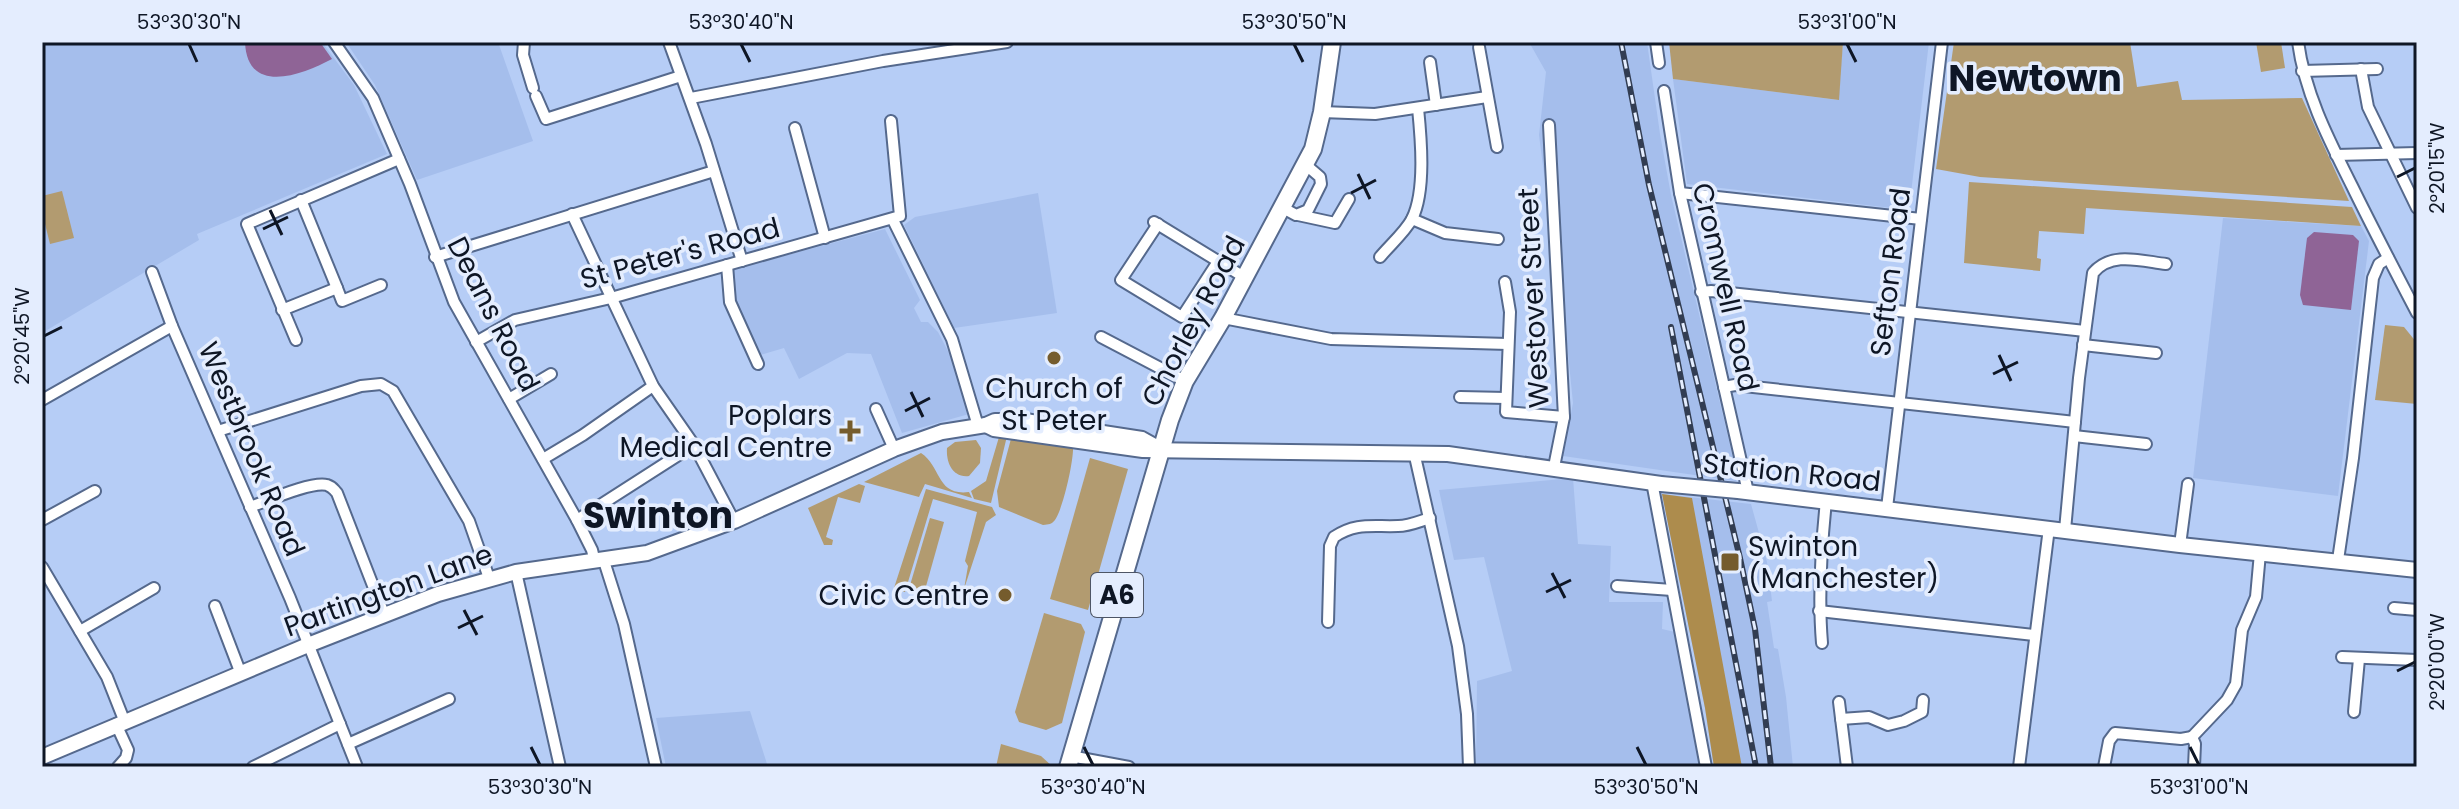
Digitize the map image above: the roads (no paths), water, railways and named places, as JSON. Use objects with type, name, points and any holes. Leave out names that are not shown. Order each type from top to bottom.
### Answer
[{"type":"main road","name":"Chorley Road","points":[[1069,761],[1160,449],[1185,381],[1244,277],[1290,211],[1313,149],[1332,42]]},
{"type":"main road","name":"Partington Lane","points":[[42,757],[384,614],[489,578],[647,553],[734,521],[894,449],[942,432],[995,421],[1025,421],[1142,439],[1160,449]]},
{"type":"main road","name":"Station Road","points":[[1160,449],[1340,454],[1414,452],[2180,545],[2417,570]]},
{"type":"street","name":"Deans Road","points":[[334,42],[367,89],[399,159],[454,302],[600,562],[624,624],[656,767]]},
{"type":"street","points":[[524,42],[523,55],[546,119],[681,76]]},
{"type":"street","points":[[669,42],[691,98],[742,261]]},
{"type":"street","points":[[691,98],[883,61],[1007,42]]},
{"type":"street","points":[[1656,42],[1659,63]]},
{"type":"street","name":"Sefton Road","points":[[1887,508],[1942,42]]},
{"type":"street","points":[[2298,42],[2302,71],[2336,155],[2417,313]]},
{"type":"street","points":[[1479,47],[1497,147]]},
{"type":"street","points":[[1430,62],[1436,105]]},
{"type":"street","points":[[2361,69],[2368,107],[2417,208]]},
{"type":"street","points":[[2302,71],[2377,69]]},
{"type":"street","name":"Cromwell Road","points":[[1664,91],[1680,193],[1724,387],[1743,491]]},
{"type":"street","points":[[1322,112],[1375,114],[1487,97]]},
{"type":"street","points":[[1380,257],[1412,219],[1420,184],[1422,150],[1418,108]]},
{"type":"street","points":[[891,121],[897,218],[952,339],[982,426]]},
{"type":"street","name":"Westover Street","points":[[1549,125],[1564,417],[1554,467]]},
{"type":"street","points":[[795,128],[825,238]]},
{"type":"street","points":[[2336,155],[2417,153]]},
{"type":"street","points":[[296,340],[247,224],[399,159]]},
{"type":"street","points":[[1290,211],[1308,210],[1321,184],[1320,177],[1306,165]]},
{"type":"street","points":[[435,257],[713,166]]},
{"type":"street","points":[[1680,193],[1921,219]]},
{"type":"street","points":[[1290,211],[1335,223],[1349,199]]},
{"type":"street","points":[[301,200],[342,301],[376,287],[366,276]]},
{"type":"street","points":[[572,214],[653,386],[694,445],[734,521]]},
{"type":"street","name":"St Peter's Road","points":[[476,342],[515,320],[611,298],[897,218]]},
{"type":"street","points":[[1412,219],[1445,233],[1498,239]]},
{"type":"street","points":[[1219,260],[1182,317],[1121,280],[1155,223],[1219,260],[1244,277]]},
{"type":"street","points":[[2338,560],[2373,278],[2379,264],[2388,258]]},
{"type":"street","points":[[2065,530],[2093,273],[2105,262],[2120,259],[2166,264]]},
{"type":"street","points":[[727,265],[730,302],[758,364]]},
{"type":"street","name":"Westbrook Road","points":[[152,272],[357,767]]},
{"type":"street","points":[[1505,282],[1510,303],[1506,412],[1564,417]]},
{"type":"street","points":[[282,310],[337,288]]},
{"type":"street","points":[[1701,292],[2085,331]]},
{"type":"street","points":[[1223,318],[1331,339],[1508,344]]},
{"type":"street","points":[[42,400],[172,326]]},
{"type":"street","points":[[1101,337],[1185,381]]},
{"type":"street","points":[[2083,345],[2156,353]]},
{"type":"street","points":[[509,399],[551,374]]},
{"type":"street","points":[[218,431],[361,386],[381,384],[393,391],[469,521],[489,578]]},
{"type":"street","points":[[1724,387],[1735,385],[2075,422]]},
{"type":"street","points":[[543,459],[653,386]]},
{"type":"street","points":[[1460,397],[1506,398]]},
{"type":"street","points":[[876,409],[894,449]]},
{"type":"street","points":[[2074,436],[2146,444]]},
{"type":"street","points":[[577,520],[694,445]]},
{"type":"street","points":[[1414,452],[1458,646],[1467,714],[1469,767]]},
{"type":"street","points":[[1656,483],[1672,590],[1706,767]]},
{"type":"street","points":[[250,507],[305,488],[323,484],[332,487],[384,614]]},
{"type":"street","points":[[2180,545],[2188,484]]},
{"type":"street","points":[[42,520],[95,491]]},
{"type":"street","points":[[1822,643],[1820,556],[1826,501]]},
{"type":"street","points":[[1328,622],[1330,546],[1334,537],[1367,524],[1398,526],[1430,518]]},
{"type":"street","points":[[2019,767],[2049,528]]},
{"type":"street","points":[[2104,767],[2109,741],[2115,733],[2192,737],[2227,700],[2236,684],[2242,630],[2256,597],[2260,553]]},
{"type":"street","points":[[42,567],[108,678],[128,750],[118,767]]},
{"type":"street","points":[[516,572],[560,767]]},
{"type":"street","points":[[1617,586],[1672,590]]},
{"type":"street","points":[[80,631],[154,588]]},
{"type":"street","points":[[215,606],[241,674]]},
{"type":"street","points":[[2394,608],[2417,610]]},
{"type":"street","points":[[1819,611],[2034,635]]},
{"type":"street","points":[[2342,657],[2417,660]]},
{"type":"street","points":[[2354,712],[2359,659]]},
{"type":"street","points":[[348,744],[449,699]]},
{"type":"street","points":[[1923,700],[1922,712],[1930,721]]},
{"type":"street","points":[[1839,702],[1847,767]]},
{"type":"street","points":[[1841,719],[1869,717],[1888,725],[1922,712]]},
{"type":"street","points":[[253,767],[340,724]]},
{"type":"street","points":[[2192,737],[2195,744],[2194,767]]},
{"type":"street","points":[[1069,761],[1129,767]]},
{"type":"railway","points":[[1621,42],[1649,185],[1755,629],[1771,767]]},
{"type":"railway","points":[[1671,327],[1756,767]]},
{"type":"place","name":"Church of St Peter","points":[[1054,358]]},
{"type":"place","name":"Poplars Medical Centre","points":[[850,431]]},
{"type":"place","name":"Swinton (Manchester)","points":[[1730,562]]},
{"type":"place","name":"Civic Centre","points":[[1005,595]]},
{"type":"district","name":"Newtown","points":[[2035,78]]},
{"type":"district","name":"Swinton","points":[[658,515]]}]
